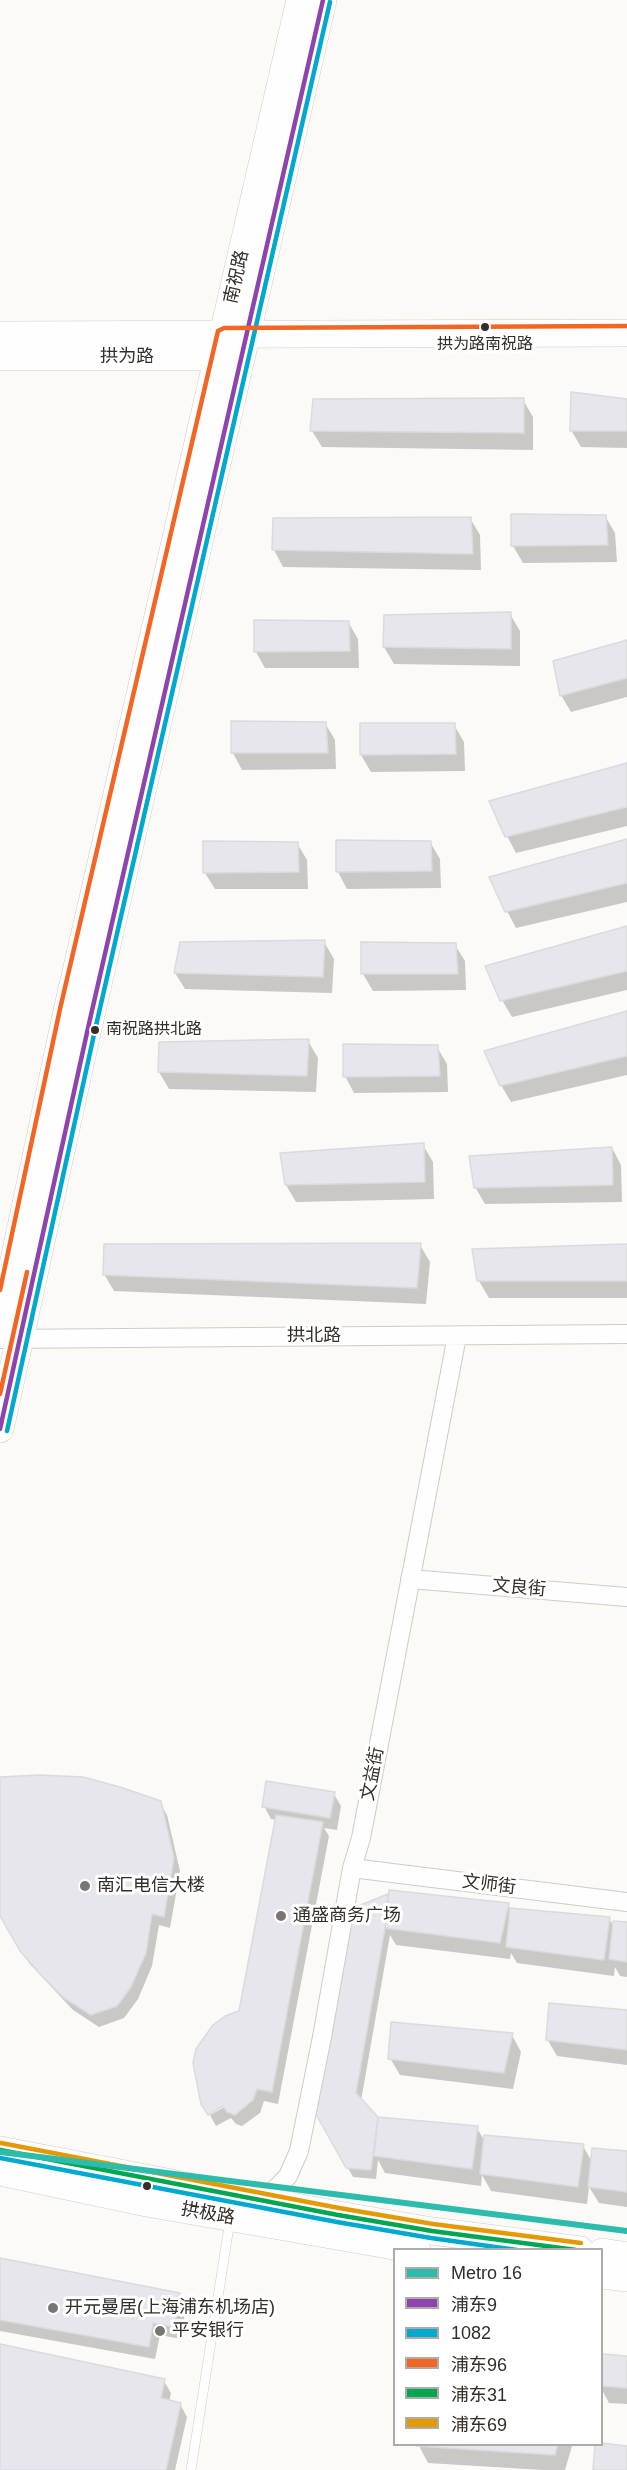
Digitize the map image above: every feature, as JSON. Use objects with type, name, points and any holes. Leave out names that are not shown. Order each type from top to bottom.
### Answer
[{"type":"main road","name":"南祝路","points":[[7,1334],[88,1028],[300,0]]},
{"type":"main road","name":"南祝路","points":[[0,1429],[7,1334],[67,1011],[230,342],[323,0]]},
{"type":"main road","name":"拱为路","points":[[0,357],[230,342],[627,333]]},
{"type":"main road","name":"拱为路","points":[[0,335],[230,342]]},
{"type":"main road","name":"拱极路","points":[[0,2150],[432,2231],[564,2248]]},
{"type":"main road","name":"拱极路","points":[[0,2172],[147,2203],[405,2248]]},
{"type":"main road","points":[[603,2252],[627,2256]]},
{"type":"main road","points":[[603,2275],[627,2278]]},
{"type":"street","name":"拱北路","points":[[7,1334],[627,1334]]},
{"type":"street","name":"文益街","points":[[264,2201],[288,2176],[299,2151],[456,1335]]},
{"type":"street","name":"文良街","points":[[410,1579],[627,1597]]},
{"type":"street","name":"文师街","points":[[352,1868],[627,1902]]},
{"type":"lane","points":[[191,2470],[231,2218]]},
{"type":"building","points":[[571,392],[627,399],[627,431],[570,431]]},
{"type":"building","points":[[524,398],[524,433],[310,431],[313,399]]},
{"type":"building","points":[[511,514],[606,515],[608,545],[511,546]]},
{"type":"building","points":[[471,517],[473,554],[272,550],[273,518]]},
{"type":"building","points":[[511,612],[511,649],[383,647],[384,615]]},
{"type":"building","points":[[254,620],[349,621],[350,651],[254,652]]},
{"type":"building","points":[[627,640],[627,678],[560,696],[553,661]]},
{"type":"building","points":[[231,721],[326,722],[328,753],[231,753]]},
{"type":"building","points":[[360,723],[455,723],[456,754],[360,755]]},
{"type":"building","points":[[627,763],[627,807],[505,837],[489,801]]},
{"type":"building","points":[[627,839],[627,883],[505,912],[489,877]]},
{"type":"building","points":[[336,840],[431,841],[432,871],[336,872]]},
{"type":"building","points":[[203,841],[298,842],[299,872],[203,873]]},
{"type":"building","points":[[627,926],[627,971],[500,1001],[485,966]]},
{"type":"building","points":[[325,940],[323,977],[174,973],[180,942]]},
{"type":"building","points":[[361,942],[456,943],[458,974],[361,974]]},
{"type":"building","points":[[627,1011],[627,1056],[500,1086],[484,1051]]},
{"type":"building","points":[[309,1039],[307,1076],[158,1072],[159,1042]]},
{"type":"building","points":[[343,1044],[438,1045],[440,1076],[343,1077]]},
{"type":"building","points":[[424,1143],[425,1182],[285,1185],[280,1153]]},
{"type":"building","points":[[612,1147],[613,1185],[474,1188],[469,1156]]},
{"type":"building","points":[[421,1243],[417,1288],[103,1275],[104,1244]]},
{"type":"building","points":[[627,1244],[627,1281],[477,1281],[472,1249]]},
{"type":"building","name":"南汇电信大楼","points":[[39,1775],[83,1777],[161,1801],[174,1858],[164,1917],[152,1914],[146,1953],[131,1987],[117,2006],[91,2015],[64,1998],[41,1975],[20,1951],[0,1916],[0,1777]]},
{"type":"building","points":[[266,1781],[335,1792],[330,1818],[262,1807]]},
{"type":"building","name":"通盛商务广场","points":[[276,1815],[323,1822],[272,2092],[257,2089],[253,2100],[235,2115],[227,2112],[223,2106],[208,2115],[201,2104],[193,2063],[196,2049],[213,2025],[225,2016],[239,2011]]},
{"type":"building","points":[[389,1890],[509,1903],[500,1943],[385,1928]]},
{"type":"building","points":[[388,1894],[385,1928],[356,2093],[378,2117],[371,2170],[346,2168],[309,2102],[353,1908]]},
{"type":"building","points":[[510,1908],[610,1917],[604,1960],[506,1947]]},
{"type":"building","points":[[613,1921],[627,1922],[627,1962],[609,1959]]},
{"type":"building","points":[[549,2003],[627,2010],[627,2050],[546,2040]]},
{"type":"building","points":[[391,2022],[513,2033],[504,2073],[388,2059]]},
{"type":"building","points":[[378,2117],[478,2126],[472,2169],[374,2156]]},
{"type":"building","points":[[484,2135],[584,2144],[578,2187],[480,2174]]},
{"type":"building","points":[[592,2148],[627,2151],[627,2192],[588,2187]]},
{"type":"building","name":"开元曼居(上海浦东机场店)","points":[[0,2258],[180,2293],[174,2327],[153,2323],[149,2347],[0,2320]]},
{"type":"building","points":[[0,2344],[165,2379],[161,2398],[181,2403],[166,2470],[0,2470]]},
{"type":"building","points":[[603,2354],[627,2356],[627,2388],[603,2386]]},
{"type":"building","points":[[603,2443],[627,2446],[627,2470],[593,2470],[595,2446],[603,2446]]},
{"type":"building","points":[[416,2446],[557,2446],[555,2455]]},
{"type":"metro line","name":"16","points":[[0,2152],[627,2231]]},
{"type":"transit line","name":"浦东9","points":[[0,1429],[88,1028],[323,0]]},
{"type":"transit line","name":"1082","points":[[7,1431],[95,1030],[330,2]]},
{"type":"transit line","name":"浦东96","points":[[0,1290],[60,1009],[218,331],[224,328],[627,326]]},
{"type":"transit line","name":"浦东96","points":[[0,1394],[27,1272]]},
{"type":"transit line","name":"浦东69","points":[[1,2143],[339,2208],[433,2224],[581,2243]]},
{"type":"transit line","name":"浦东31","points":[[0,2150],[338,2215],[432,2231],[561,2248]]},
{"type":"transit line","name":"1082","points":[[0,2158],[337,2222],[503,2248]]},
{"type":"place","name":"拱为路南祝路","points":[[485,327]]},
{"type":"place","name":"南祝路拱北路","points":[[95,1030]]},
{"type":"place","name":"南汇电信大楼","points":[[85,1886]]},
{"type":"place","name":"通盛商务广场","points":[[281,1916]]},
{"type":"place","name":"开元曼居(上海浦东机场店)","points":[[53,2308]]},
{"type":"place","name":"平安银行","points":[[160,2331]]}]
